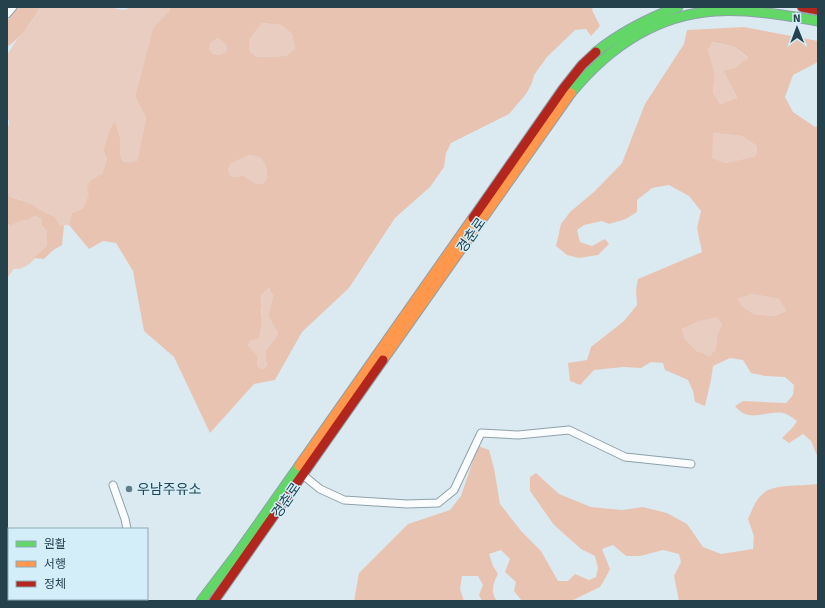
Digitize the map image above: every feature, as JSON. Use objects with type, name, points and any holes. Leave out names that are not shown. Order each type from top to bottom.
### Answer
[{"type":"street","points":[[7,14],[13,7]]},
{"type":"street","name":"경춘로","points":[[201,601],[239,551],[324,431],[563,89],[589,59],[616,37],[642,22],[678,7]]},
{"type":"street","points":[[802,7],[818,10]]},
{"type":"street","name":"경춘로","points":[[214,601],[566,99],[592,69],[617,48],[644,32],[677,18],[716,11],[761,13],[818,21]]},
{"type":"street","points":[[303,475],[320,489],[344,500],[407,504],[438,503],[454,490],[481,433],[518,435],[569,430],[625,457],[691,464]]},
{"type":"street","points":[[113,485],[126,519],[127,528]]},
{"type":"shaded area","points":[[18,7],[40,7],[26,29],[7,47],[7,21]]},
{"type":"shaded area","points":[[40,7],[109,7],[123,10],[133,7],[169,7],[170,10],[153,28],[135,96],[146,118],[137,161],[123,162],[120,154],[120,139],[106,143],[103,150],[107,159],[102,174],[83,208],[72,213],[69,225],[60,226],[55,217],[32,204],[10,196],[7,198],[7,127],[9,125],[9,120],[7,119],[7,55],[30,24]]},
{"type":"shaded area","points":[[169,7],[593,7],[592,10],[600,26],[591,36],[586,29],[575,30],[547,57],[534,75],[532,83],[526,94],[509,114],[451,143],[446,153],[444,167],[430,187],[395,218],[349,288],[302,332],[275,380],[254,384],[210,433],[174,357],[144,331],[133,271],[116,243],[103,241],[89,249],[69,225],[72,213],[83,208],[89,195],[87,189],[91,180],[102,174],[107,159],[103,150],[110,129],[115,122],[120,139],[120,154],[123,162],[137,161],[146,118],[135,96],[153,28],[170,10]],"holes":[[[262,23],[281,25],[292,34],[295,48],[286,56],[257,57],[249,50],[249,40]],[[218,38],[226,44],[227,51],[220,55],[213,54],[209,49],[211,43]],[[250,155],[261,158],[266,167],[267,178],[263,184],[256,184],[243,175],[236,177],[231,176],[228,170],[230,164]],[[269,288],[273,296],[268,316],[278,333],[266,350],[267,365],[263,369],[257,366],[257,356],[248,345],[251,340],[258,339],[260,333],[262,322],[261,295]]]},
{"type":"shaded area","points":[[262,23],[281,25],[292,34],[295,48],[286,56],[257,57],[249,50],[249,40]]},
{"type":"shaded area","points":[[744,27],[818,41],[818,62],[793,75],[785,97],[793,112],[815,127],[818,126],[818,458],[811,441],[803,434],[789,443],[782,438],[797,421],[787,414],[777,413],[752,415],[740,411],[735,406],[743,401],[786,403],[793,395],[794,385],[785,377],[765,376],[751,373],[743,360],[730,358],[713,366],[705,406],[695,402],[693,391],[688,380],[665,370],[663,363],[651,362],[641,368],[623,367],[594,370],[580,385],[570,381],[568,363],[587,360],[591,347],[624,321],[637,305],[636,290],[638,279],[702,252],[697,228],[701,211],[689,196],[669,185],[652,188],[637,200],[637,212],[626,219],[609,224],[602,221],[584,225],[577,230],[580,242],[592,246],[605,239],[609,244],[598,255],[579,258],[567,255],[556,246],[561,224],[570,212],[595,191],[622,163],[645,104],[684,44],[687,30]],"holes":[[[712,42],[735,47],[748,58],[735,68],[724,71],[737,98],[720,104],[713,92],[715,74],[708,50]],[[713,133],[742,136],[757,146],[756,156],[726,163],[712,158]],[[752,294],[779,299],[786,311],[774,316],[754,314],[743,307],[737,299]],[[717,317],[722,324],[717,335],[716,348],[710,356],[697,351],[685,339],[682,329],[700,321]]]},
{"type":"shaded area","points":[[218,38],[226,43],[227,51],[220,55],[213,54],[209,49],[211,43]]},
{"type":"shaded area","points":[[711,42],[735,47],[748,59],[735,68],[731,86],[737,98],[720,104],[713,92],[715,74],[708,50]]},
{"type":"shaded area","points":[[712,133],[742,136],[757,146],[756,156],[726,163],[712,158]]},
{"type":"shaded area","points":[[250,155],[261,158],[266,167],[267,178],[263,184],[256,184],[243,175],[236,177],[231,176],[228,170],[230,164]]},
{"type":"shaded area","points":[[9,196],[32,204],[55,217],[60,226],[64,225],[62,245],[52,251],[44,259],[34,258],[47,245],[47,231],[42,226],[41,218],[34,216],[29,220],[20,221],[10,226],[7,223],[7,198]]},
{"type":"shaded area","points":[[34,216],[41,218],[42,226],[47,231],[47,245],[29,264],[20,269],[14,269],[7,278],[7,224],[10,226],[20,221],[29,220]]},
{"type":"shaded area","points":[[269,288],[273,296],[268,316],[278,333],[266,349],[267,365],[263,369],[257,366],[252,350],[248,345],[251,340],[261,332],[261,295]]},
{"type":"shaded area","points":[[752,294],[779,299],[786,311],[774,316],[754,314],[743,307],[736,299]]},
{"type":"shaded area","points":[[717,316],[722,324],[717,335],[716,348],[710,356],[697,351],[685,339],[682,329],[700,321]]},
{"type":"shaded area","points":[[478,446],[489,450],[494,468],[500,504],[522,532],[541,551],[558,581],[568,581],[575,574],[589,580],[596,577],[598,568],[595,556],[581,549],[554,525],[530,491],[530,477],[536,473],[559,494],[591,507],[622,510],[643,507],[667,513],[687,524],[703,547],[721,554],[753,549],[754,536],[748,519],[757,501],[765,492],[770,489],[783,486],[818,484],[818,601],[679,601],[674,576],[681,562],[679,554],[663,550],[640,556],[626,556],[613,545],[602,549],[610,569],[600,587],[571,601],[522,601],[514,591],[516,582],[505,572],[510,559],[501,550],[489,554],[493,566],[498,574],[493,588],[497,601],[482,601],[479,595],[483,585],[478,576],[462,576],[460,589],[464,601],[354,601],[359,573],[408,524],[450,510],[461,496]]},
{"type":"traffic: fast","points":[[596,52],[615,38],[636,26],[678,7]]},
{"type":"traffic: fast","points":[[571,93],[585,77],[617,48],[653,27],[673,19],[715,11],[741,11],[767,13],[818,21]]},
{"type":"traffic: fast","points":[[201,601],[239,551],[299,466]]},
{"type":"traffic: slow","points":[[383,360],[571,93]]},
{"type":"traffic: slow","points":[[299,466],[473,218]]},
{"type":"traffic: jam","points":[[802,7],[818,10]]},
{"type":"traffic: jam","points":[[473,218],[563,89],[582,65],[596,52]]},
{"type":"traffic: jam","points":[[214,601],[383,360]]},
{"type":"place","name":"우남주유소","points":[[129,489]]}]
